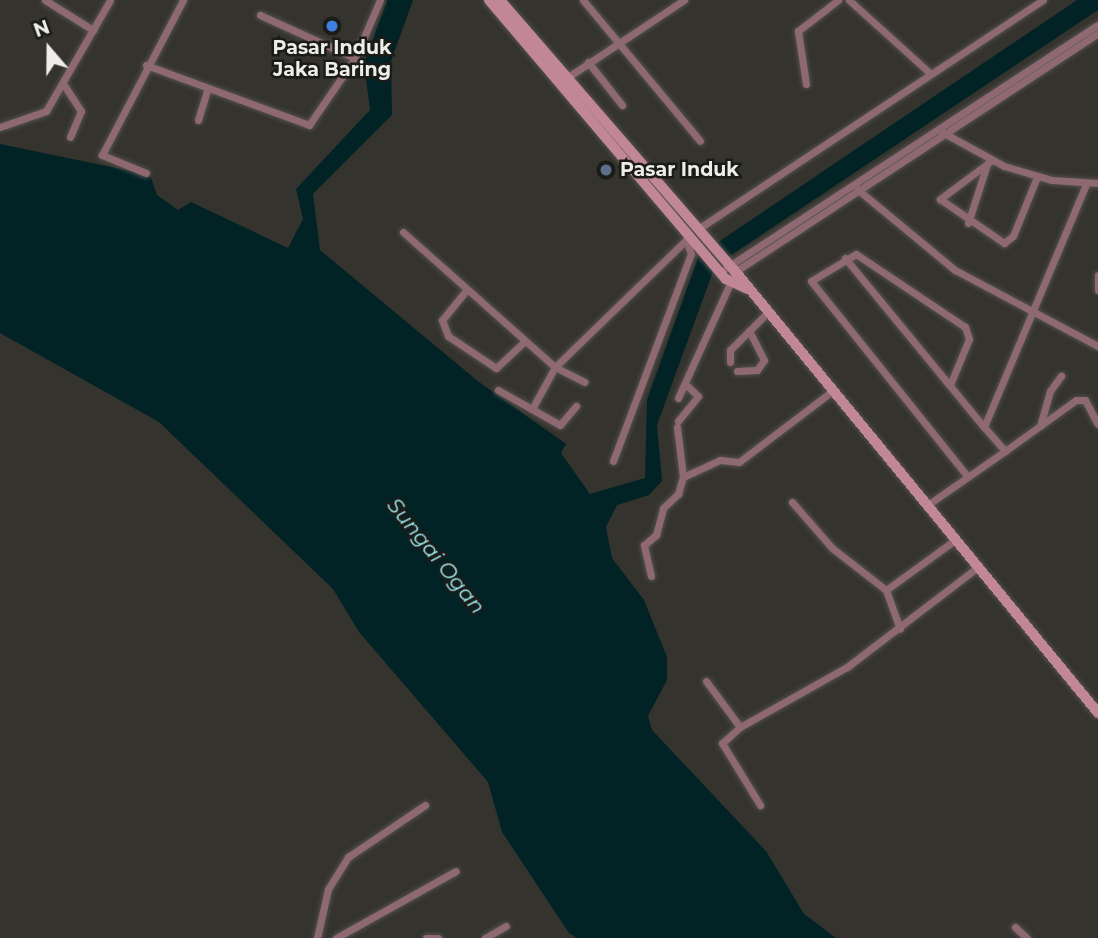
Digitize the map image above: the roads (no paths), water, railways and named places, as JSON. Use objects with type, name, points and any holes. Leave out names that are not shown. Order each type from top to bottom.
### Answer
[{"type":"street","points":[[45,0],[93,30]]},
{"type":"street","points":[[0,127],[42,114],[64,85],[110,0]]},
{"type":"street","points":[[146,173],[102,155],[146,65],[183,0]]},
{"type":"street","points":[[146,65],[207,91],[309,125],[355,58],[380,0]]},
{"type":"street","points":[[489,0],[563,81]]},
{"type":"street","points":[[500,0],[702,251],[747,289],[1098,713]]},
{"type":"street","points":[[583,0],[700,141]]},
{"type":"street","points":[[563,81],[684,0]]},
{"type":"street","points":[[806,84],[798,31],[838,0]]},
{"type":"street","points":[[849,0],[931,74]]},
{"type":"street","points":[[532,409],[555,367],[691,236],[1043,0]]},
{"type":"street","points":[[260,15],[355,58]]},
{"type":"street","points":[[678,398],[726,271],[856,188],[1098,25]]},
{"type":"street","points":[[942,131],[1098,33]]},
{"type":"street","points":[[588,62],[622,105]]},
{"type":"street","points":[[64,85],[81,111],[70,137]]},
{"type":"street","points":[[198,120],[207,91]]},
{"type":"street","points":[[942,131],[989,162],[1037,177],[1086,184],[1098,183]]},
{"type":"street","points":[[989,162],[940,196],[968,223],[1008,242],[1037,177]]},
{"type":"street","points":[[968,223],[989,162]]},
{"type":"street","points":[[984,427],[1086,184]]},
{"type":"street","points":[[856,188],[955,270],[1098,345]]},
{"type":"street","points":[[403,232],[464,293],[523,343],[555,367],[584,383]]},
{"type":"street","points":[[691,236],[710,242],[726,271]]},
{"type":"street","points":[[614,461],[691,254],[691,236]]},
{"type":"street","points":[[950,385],[967,329],[858,255],[845,258],[811,286],[968,477]]},
{"type":"street","points":[[845,258],[1005,451]]},
{"type":"street","points":[[1098,275],[1098,290]]},
{"type":"street","points":[[464,293],[442,320],[449,336],[496,368],[523,343]]},
{"type":"street","points":[[730,362],[730,350],[767,313]]},
{"type":"street","points":[[737,372],[757,370],[764,360],[749,331]]},
{"type":"street","points":[[1040,426],[1050,390],[1061,376]]},
{"type":"street","points":[[651,576],[644,545],[656,535],[663,508],[678,494],[683,477],[678,424],[698,396],[685,384]]},
{"type":"street","points":[[498,390],[561,425],[576,406]]},
{"type":"street","points":[[683,477],[720,460],[739,462],[831,392]]},
{"type":"street","points":[[926,506],[1082,399],[1098,424]]},
{"type":"street","points":[[792,502],[832,548],[886,590],[900,629]]},
{"type":"street","points":[[886,590],[955,540]]},
{"type":"street","points":[[760,805],[722,743],[740,727],[784,706],[900,629],[978,567]]},
{"type":"street","points":[[706,681],[740,727]]},
{"type":"street","points":[[317,938],[328,889],[348,857],[425,805]]},
{"type":"street","points":[[336,938],[456,871]]},
{"type":"street","points":[[485,938],[506,926]]},
{"type":"street","points":[[1015,927],[1027,938]]},
{"type":"street","points":[[426,938],[438,938]]},
{"type":"water","name":"Sungai Ogan","points":[[387,0],[413,0],[391,61],[392,115],[313,194],[320,250],[479,382],[566,444],[561,453],[590,494],[645,478],[647,400],[699,255],[1077,0],[1098,0],[1098,10],[715,266],[657,425],[662,481],[649,495],[617,505],[606,527],[612,558],[644,600],[667,657],[667,680],[648,716],[652,730],[766,851],[804,914],[836,938],[577,938],[569,933],[502,832],[488,782],[359,632],[333,589],[159,422],[0,333],[0,144],[150,175],[157,195],[178,210],[191,202],[288,248],[303,219],[296,189],[370,110],[364,64]]},
{"type":"place","name":"Pasar Induk Jaka Baring","points":[[332,26]]},
{"type":"place","name":"Pasar Induk","points":[[606,170]]}]
